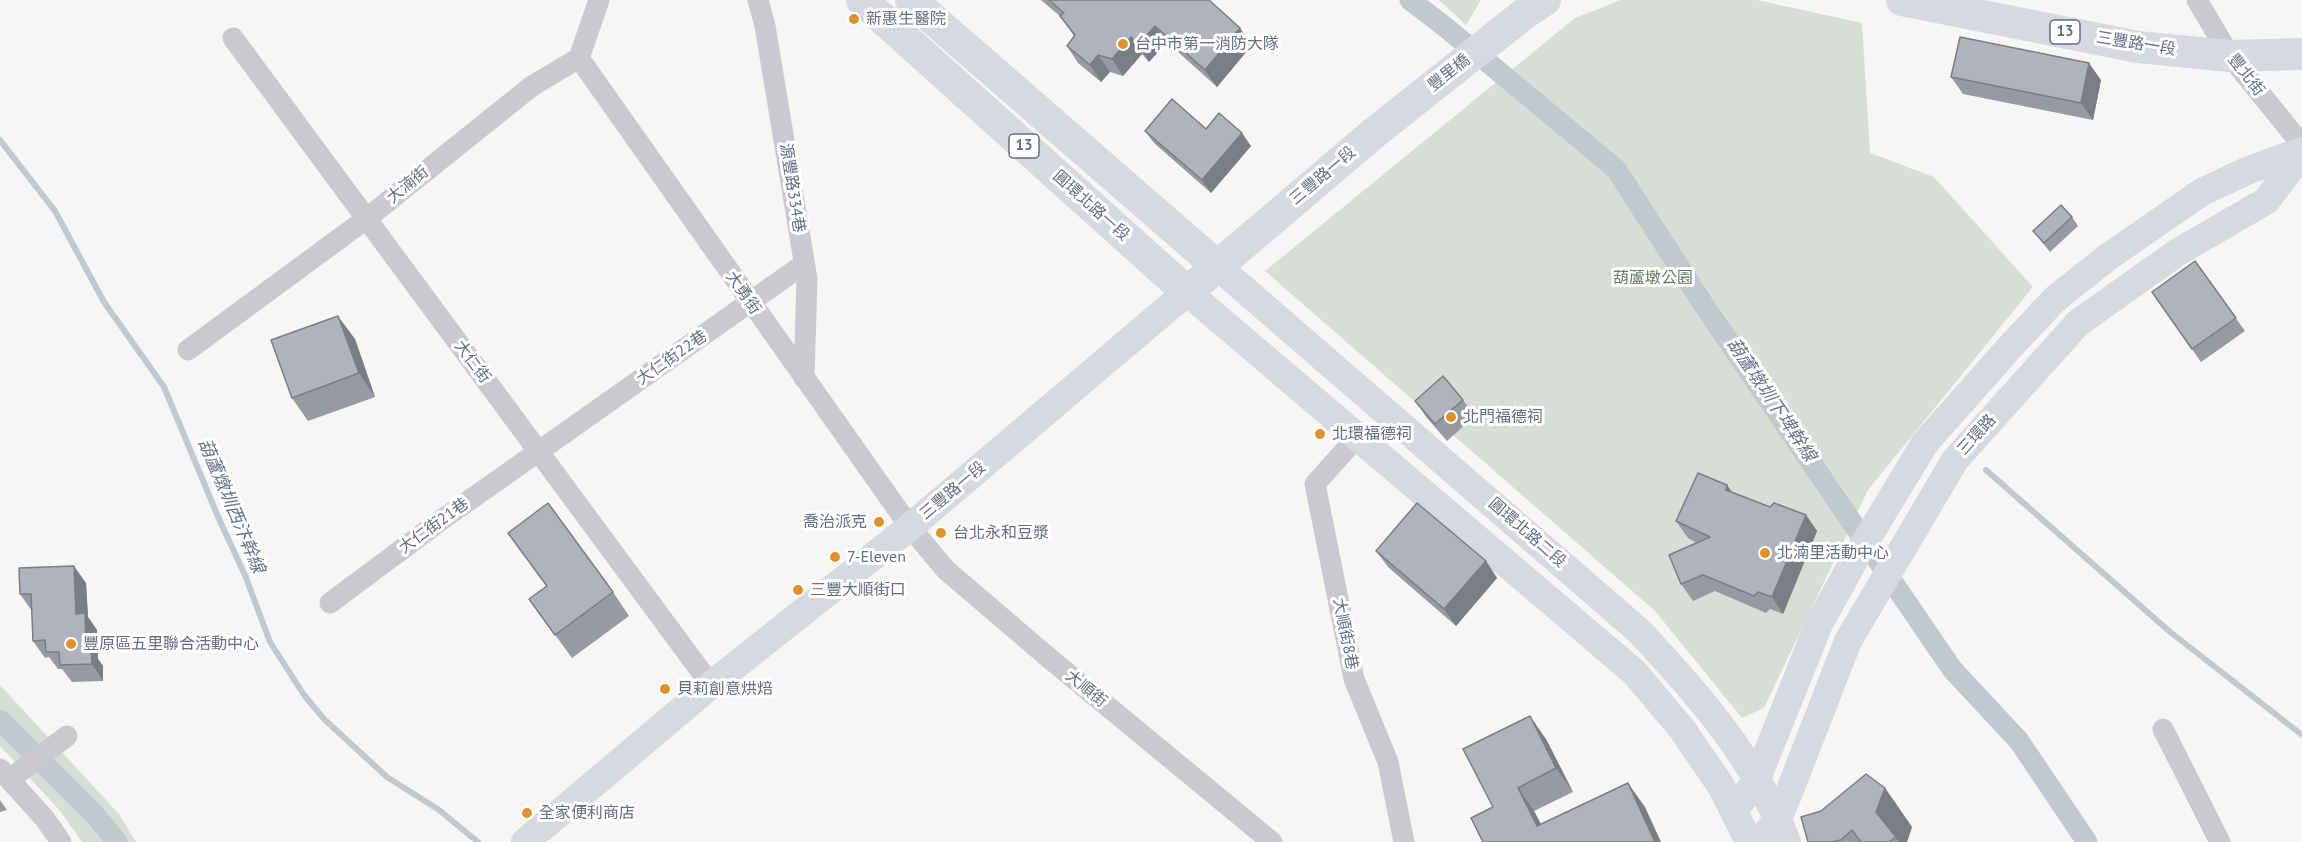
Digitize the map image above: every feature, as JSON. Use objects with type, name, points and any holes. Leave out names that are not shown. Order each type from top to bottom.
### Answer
[{"type":"main road","name":"圓環北路一段","points":[[862,0],[1187,292]]},
{"type":"main road","name":"13","points":[[911,0],[1216,267]]},
{"type":"main road","name":"三豐路一段","points":[[1902,0],[2138,46],[2230,56],[2302,54]]},
{"type":"main road","name":"豐里橋","points":[[1374,133],[1534,7]]},
{"type":"main road","name":"三豐路一段","points":[[1187,292],[1374,133]]},
{"type":"street","points":[[579,58],[599,0]]},
{"type":"street","name":"源豐路334巷","points":[[758,0],[765,26],[807,279],[804,378]]},
{"type":"street","name":"豐北街","points":[[2197,0],[2230,56],[2302,145]]},
{"type":"street","name":"大仁街","points":[[233,38],[711,685]]},
{"type":"street","name":"大湳街","points":[[188,350],[366,219],[532,86],[579,58]]},
{"type":"street","name":"大勇街","points":[[579,58],[910,528]]},
{"type":"street","name":"三環路","points":[[1734,811],[1756,781],[1819,624],[1856,557],[1925,443],[2055,299],[2108,257],[2202,192],[2249,170],[2302,152]]},
{"type":"street","name":"三環路","points":[[1760,842],[1782,830],[1848,641],[1954,460],[2078,323],[2178,252],[2266,201],[2302,152]]},
{"type":"street","name":"大仁街22巷","points":[[539,452],[804,264]]},
{"type":"street","name":"圓環北路二段","points":[[1216,267],[1639,631],[1694,690],[1735,742],[1782,830]]},
{"type":"street","points":[[1187,292],[1634,672],[1682,729],[1721,786],[1749,842]]},
{"type":"street","name":"三豐路一段","points":[[525,842],[711,685],[910,528],[1187,292]]},
{"type":"street","points":[[2055,299],[2078,323]]},
{"type":"street","name":"大順街8巷","points":[[1358,436],[1315,484],[1354,680],[1388,762],[1404,842]]},
{"type":"street","name":"大仁街21巷","points":[[330,603],[440,520],[539,452]]},
{"type":"street","name":"大順街","points":[[910,528],[946,570],[1048,658],[1272,842]]},
{"type":"street","points":[[2163,729],[2220,842]]},
{"type":"street","points":[[61,842],[9,774],[63,738]]},
{"type":"green space","points":[[1439,0],[1481,0],[1466,25]]},
{"type":"green space","name":"葫蘆墩公園","points":[[1621,0],[1757,0],[1862,23],[1870,153],[1934,177],[2033,287],[1868,490],[1764,708],[1742,718],[1655,611],[1265,271],[1575,18]]},
{"type":"green space","points":[[0,685],[119,814],[136,842],[82,842],[61,812],[0,746]]},
{"type":"building","name":"台中市第一消防大隊","points":[[1049,0],[1209,0],[1240,28],[1205,70],[1155,26],[1138,45],[1131,37],[1112,59],[1098,55],[1090,65],[1067,46],[1075,35],[1060,16],[1064,13]]},
{"type":"building","points":[[1960,37],[2089,63],[2081,103],[1951,77]]},
{"type":"building","points":[[1172,99],[1206,129],[1219,113],[1242,133],[1202,180],[1145,131]]},
{"type":"building","points":[[2061,205],[2072,217],[2044,243],[2033,231]]},
{"type":"building","points":[[2195,261],[2236,318],[2192,349],[2152,292]]},
{"type":"building","points":[[338,316],[359,373],[292,398],[271,340]]},
{"type":"building","points":[[1443,376],[1463,400],[1435,424],[1415,401]]},
{"type":"building","name":"北湳里活動中心","points":[[1698,473],[1727,485],[1726,490],[1770,507],[1774,503],[1806,515],[1772,597],[1758,592],[1754,596],[1703,575],[1681,584],[1669,555],[1710,537],[1676,521]]},
{"type":"building","points":[[548,503],[613,592],[555,635],[529,599],[547,586],[508,533]]},
{"type":"building","points":[[1417,503],[1486,561],[1444,609],[1376,551]]},
{"type":"building","name":"豐原區五里聯合活動中心","points":[[74,566],[76,614],[85,613],[86,649],[91,649],[92,664],[60,665],[59,652],[46,652],[45,640],[33,641],[31,594],[20,594],[19,568]]},
{"type":"building","points":[[1530,716],[1556,768],[1518,788],[1537,826],[1628,783],[1655,842],[1483,842],[1471,818],[1493,807],[1463,749]]},
{"type":"building","points":[[1866,774],[1885,788],[1876,812],[1896,837],[1889,842],[1861,842],[1852,830],[1841,840],[1808,842],[1801,817],[1821,811]]},
{"type":"waterway","name":"葫蘆墩圳下埤幹線","points":[[1410,0],[1616,169],[1701,301],[1952,669],[2019,741],[2087,842]]},
{"type":"waterway","name":"葫蘆燉圳西汴幹線","points":[[0,140],[55,211],[104,302],[164,387],[245,575],[270,642],[304,695],[324,719],[387,777],[439,810],[478,842]]},
{"type":"waterway","points":[[1986,470],[2169,631],[2302,735]]},
{"type":"waterway","points":[[0,720],[96,816],[117,842]]},
{"type":"place","name":"新惠生醫院","points":[[854,19]]},
{"type":"place","name":"台中市第一消防大隊","points":[[1123,44]]},
{"type":"place","name":"北門福德祠","points":[[1451,417]]},
{"type":"place","name":"北環福德祠","points":[[1320,434]]},
{"type":"place","name":"喬治派克","points":[[879,522]]},
{"type":"place","name":"台北永和豆漿","points":[[941,533]]},
{"type":"place","name":"北湳里活動中心","points":[[1765,553]]},
{"type":"place","name":"7-Eleven","points":[[835,557]]},
{"type":"place","name":"三豐大順街口","points":[[798,590]]},
{"type":"place","name":"豐原區五里聯合活動中心","points":[[71,644]]},
{"type":"place","name":"貝莉創意烘焙","points":[[665,689]]},
{"type":"place","name":"全家便利商店","points":[[527,813]]}]
